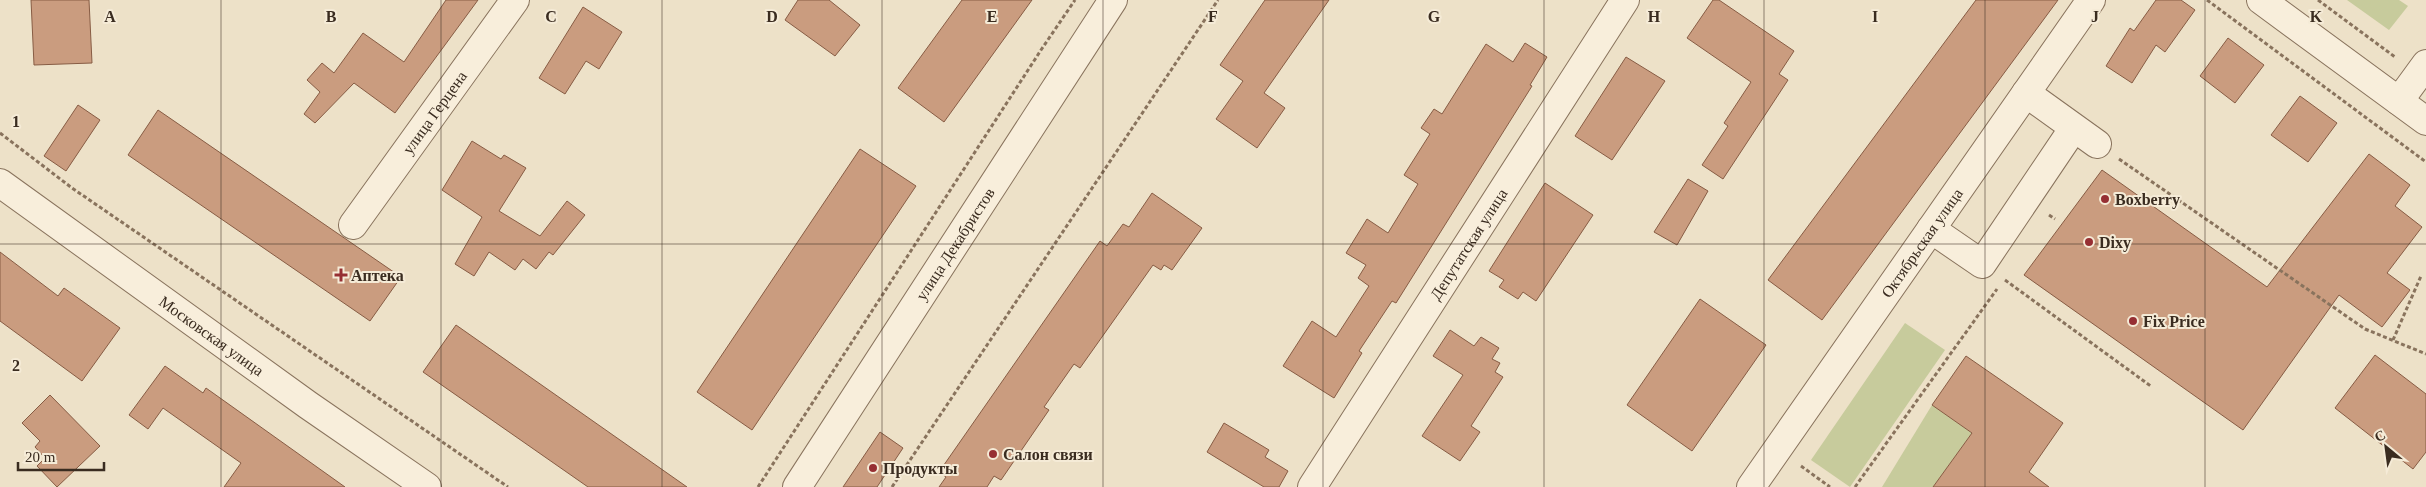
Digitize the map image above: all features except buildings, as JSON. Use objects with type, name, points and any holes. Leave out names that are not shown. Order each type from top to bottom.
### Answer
[{"type":"street","name":"улица Герцена","points":[[352,225],[515,0]]},
{"type":"street","name":"улица Декабристов","points":[[797,487],[1113,0]]},
{"type":"street","name":"Депутатская улица","points":[[1312,487],[1625,0]]},
{"type":"street","name":"Октябрьская улица","points":[[1751,487],[2091,0]]},
{"type":"street","points":[[2261,0],[2426,121]]},
{"type":"street","points":[[2399,101],[2422,69]]},
{"type":"street","points":[[2026,93],[2097,144]]},
{"type":"street","points":[[1932,229],[1982,264],[2074,129]]},
{"type":"street","name":"Московская улица","points":[[0,182],[50,221],[292,394],[427,487]]},
{"type":"path","points":[[758,487],[1075,0]]},
{"type":"path","points":[[892,487],[1218,0]]},
{"type":"path","points":[[2207,0],[2426,162]]},
{"type":"path","points":[[2318,0],[2422,69]]},
{"type":"path","points":[[0,133],[72,188],[508,487]]},
{"type":"path","points":[[2097,144],[2365,329],[2426,354]]},
{"type":"path","points":[[2042,222],[2054,207]]},
{"type":"path","points":[[2048,214],[2055,219]]},
{"type":"path","points":[[1855,487],[2009,271]]},
{"type":"path","points":[[2393,340],[2421,276]]},
{"type":"path","points":[[2004,279],[2152,387]]},
{"type":"path","points":[[1796,462],[1830,487]]},
{"type":"green space","points":[[2347,0],[2399,0],[2408,6],[2389,30]]},
{"type":"green space","points":[[1905,323],[1945,350],[1850,487],[1811,460]]},
{"type":"green space","points":[[1932,405],[1972,433],[1933,487],[1882,487]]},
{"type":"place","name":"Boxberry","points":[[2105,199]]},
{"type":"place","name":"Dixy","points":[[2089,242]]},
{"type":"place","name":"Аптека","points":[[341,275]]},
{"type":"place","name":"Fix Price","points":[[2133,321]]},
{"type":"place","name":"Салон связи","points":[[993,454]]},
{"type":"place","name":"Продукты","points":[[873,468]]}]
